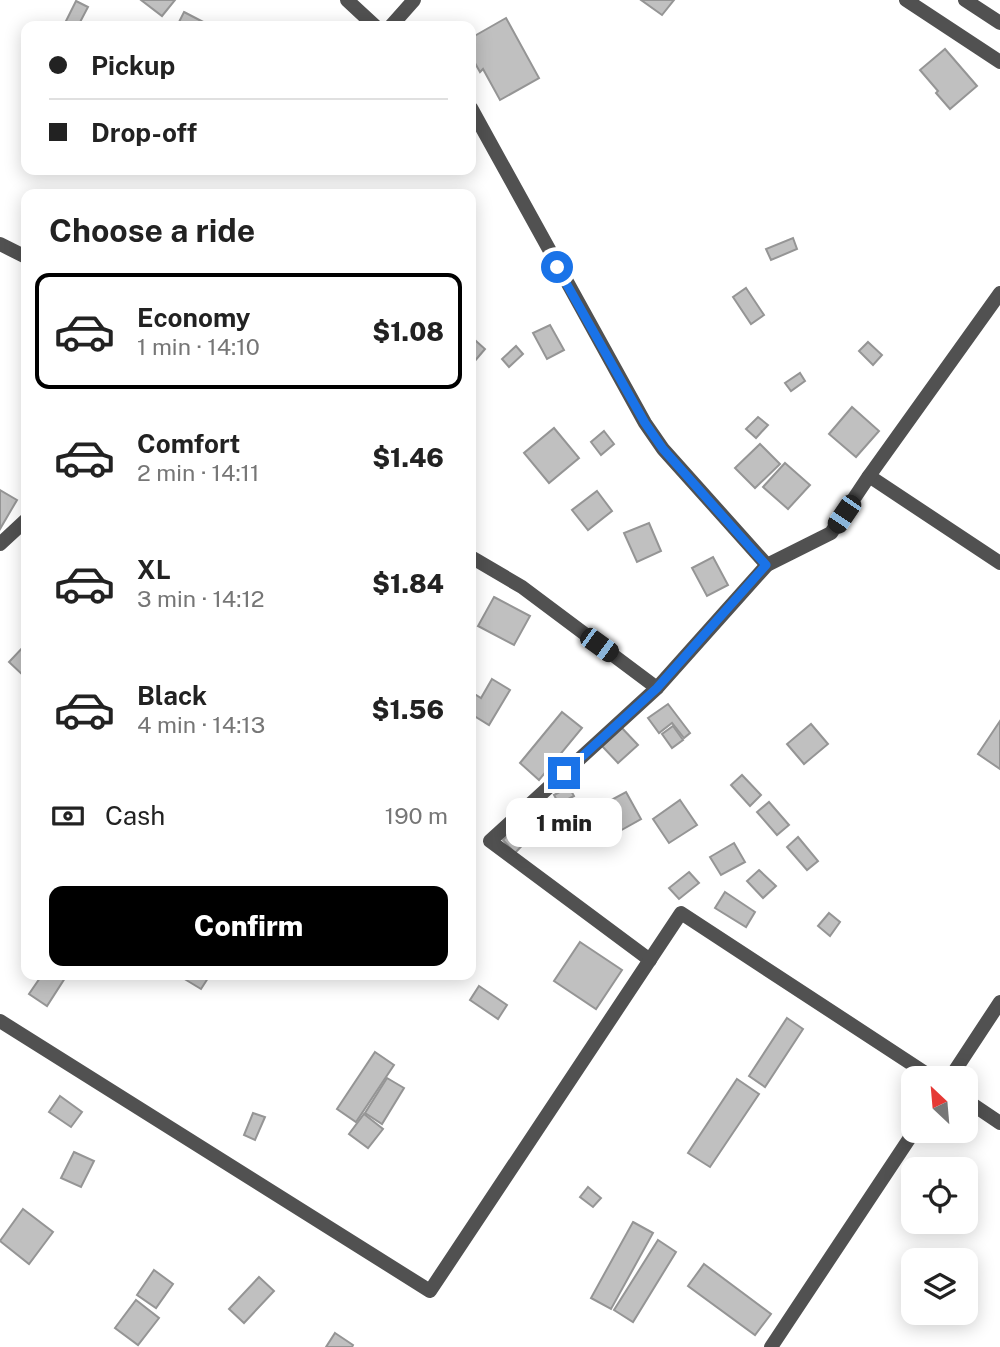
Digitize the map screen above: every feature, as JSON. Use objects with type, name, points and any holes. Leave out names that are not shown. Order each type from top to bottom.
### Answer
[{"type":"street","points":[[347,0],[370,21]]},
{"type":"street","points":[[395,21],[414,0]]},
{"type":"street","points":[[906,0],[1000,62]]},
{"type":"street","points":[[965,0],[1000,23]]},
{"type":"street","points":[[476,117],[645,423],[663,449],[766,565]]},
{"type":"street","points":[[0,244],[21,254]]},
{"type":"street","points":[[650,960],[490,841],[657,688],[766,565],[831,533],[1000,293]]},
{"type":"street","points":[[869,476],[1000,563]]},
{"type":"street","points":[[0,544],[21,525]]},
{"type":"street","points":[[476,560],[522,587],[657,688]]},
{"type":"street","points":[[0,1021],[430,1291],[681,914],[915,1066]]},
{"type":"street","points":[[958,1066],[1000,1002]]},
{"type":"street","points":[[978,1108],[1000,1123]]},
{"type":"street","points":[[771,1347],[906,1143]]},
{"type":"building","points":[[141,0],[175,0],[162,16]]},
{"type":"building","points":[[641,0],[674,0],[662,15]]},
{"type":"building","points":[[76,1],[88,7],[81,21],[66,21]]},
{"type":"building","points":[[184,12],[201,21],[180,21]]},
{"type":"building","points":[[506,18],[539,78],[500,100],[483,69],[480,72],[476,65],[476,35]]},
{"type":"building","points":[[945,49],[977,86],[950,109],[920,70]]},
{"type":"building","points":[[793,238],[797,249],[771,260],[766,249]]},
{"type":"building","points":[[746,288],[764,315],[751,324],[733,297]]},
{"type":"building","points":[[550,325],[564,350],[547,359],[533,333]]},
{"type":"building","points":[[476,341],[485,349],[476,360]]},
{"type":"building","points":[[868,342],[882,355],[873,365],[859,351]]},
{"type":"building","points":[[516,346],[523,354],[509,367],[502,359]]},
{"type":"building","points":[[800,373],[805,381],[791,391],[785,383]]},
{"type":"building","points":[[852,407],[879,431],[856,457],[829,434]]},
{"type":"building","points":[[758,417],[768,425],[756,438],[746,429]]},
{"type":"building","points":[[554,428],[579,458],[549,483],[524,453]]},
{"type":"building","points":[[604,431],[614,444],[601,455],[591,442]]},
{"type":"building","points":[[760,444],[780,464],[755,488],[735,468]]},
{"type":"building","points":[[785,463],[810,485],[788,509],[763,487]]},
{"type":"building","points":[[0,490],[17,500],[0,529]]},
{"type":"building","points":[[597,491],[612,511],[588,530],[572,510]]},
{"type":"building","points":[[649,523],[661,551],[637,562],[624,533]]},
{"type":"building","points":[[713,557],[728,585],[707,596],[692,568]]},
{"type":"building","points":[[494,597],[530,616],[514,645],[478,626]]},
{"type":"building","points":[[21,649],[21,673],[9,662]]},
{"type":"building","points":[[492,679],[510,690],[489,725],[476,717],[476,695],[481,698]]},
{"type":"building","points":[[668,704],[690,733],[684,738],[672,723],[659,733],[648,718]]},
{"type":"building","points":[[562,712],[582,728],[539,780],[520,763]]},
{"type":"building","points":[[1000,721],[1000,769],[978,754]]},
{"type":"building","points":[[811,724],[828,744],[804,764],[787,744]]},
{"type":"building","points":[[673,726],[683,740],[672,748],[662,734]]},
{"type":"building","points":[[621,727],[638,745],[618,763],[602,746]]},
{"type":"building","points":[[742,775],[761,795],[750,806],[731,785]]},
{"type":"building","points":[[569,787],[574,796],[559,804],[554,795]]},
{"type":"building","points":[[626,792],[641,819],[618,832],[602,805]]},
{"type":"building","points":[[680,800],[697,825],[669,843],[653,819]]},
{"type":"building","points":[[769,802],[789,825],[777,835],[757,812]]},
{"type":"building","points":[[521,821],[533,834],[515,853],[503,840]]},
{"type":"building","points":[[798,837],[818,861],[807,870],[787,847]]},
{"type":"building","points":[[734,843],[745,862],[721,875],[710,857]]},
{"type":"building","points":[[759,870],[776,886],[763,898],[747,881]]},
{"type":"building","points":[[689,872],[699,883],[679,899],[669,888]]},
{"type":"building","points":[[725,892],[755,912],[746,927],[715,908]]},
{"type":"building","points":[[829,913],[840,922],[830,936],[818,926]]},
{"type":"building","points":[[580,942],[622,970],[596,1009],[554,981]]},
{"type":"building","points":[[39,980],[64,980],[47,1006],[29,994]]},
{"type":"building","points":[[186,980],[207,980],[201,989]]},
{"type":"building","points":[[479,986],[507,1005],[498,1019],[470,1000]]},
{"type":"building","points":[[787,1018],[803,1029],[765,1087],[749,1076]]},
{"type":"building","points":[[375,1052],[394,1065],[356,1122],[337,1109]]},
{"type":"building","points":[[387,1078],[404,1088],[382,1124],[365,1113]]},
{"type":"building","points":[[737,1079],[759,1094],[710,1167],[688,1153]]},
{"type":"building","points":[[60,1096],[82,1112],[71,1127],[49,1112]]},
{"type":"building","points":[[253,1113],[265,1117],[255,1140],[244,1135]]},
{"type":"building","points":[[364,1114],[383,1129],[368,1148],[349,1134]]},
{"type":"building","points":[[74,1152],[94,1161],[81,1187],[61,1178]]},
{"type":"building","points":[[588,1187],[601,1198],[593,1207],[580,1197]]},
{"type":"building","points":[[23,1209],[53,1232],[29,1264],[0,1241]]},
{"type":"building","points":[[633,1222],[653,1233],[611,1309],[591,1298]]},
{"type":"building","points":[[658,1240],[676,1252],[633,1322],[614,1310]]},
{"type":"building","points":[[704,1264],[771,1314],[755,1335],[688,1286]]},
{"type":"building","points":[[154,1270],[173,1284],[156,1308],[137,1295]]},
{"type":"building","points":[[259,1277],[274,1291],[244,1323],[229,1309]]},
{"type":"building","points":[[136,1300],[159,1318],[138,1345],[115,1328]]},
{"type":"building","points":[[335,1333],[353,1345],[352,1347],[326,1347]]},
{"type":"route","points":[[557,267],[645,423],[663,449],[766,565],[657,688],[564,773]]}]
